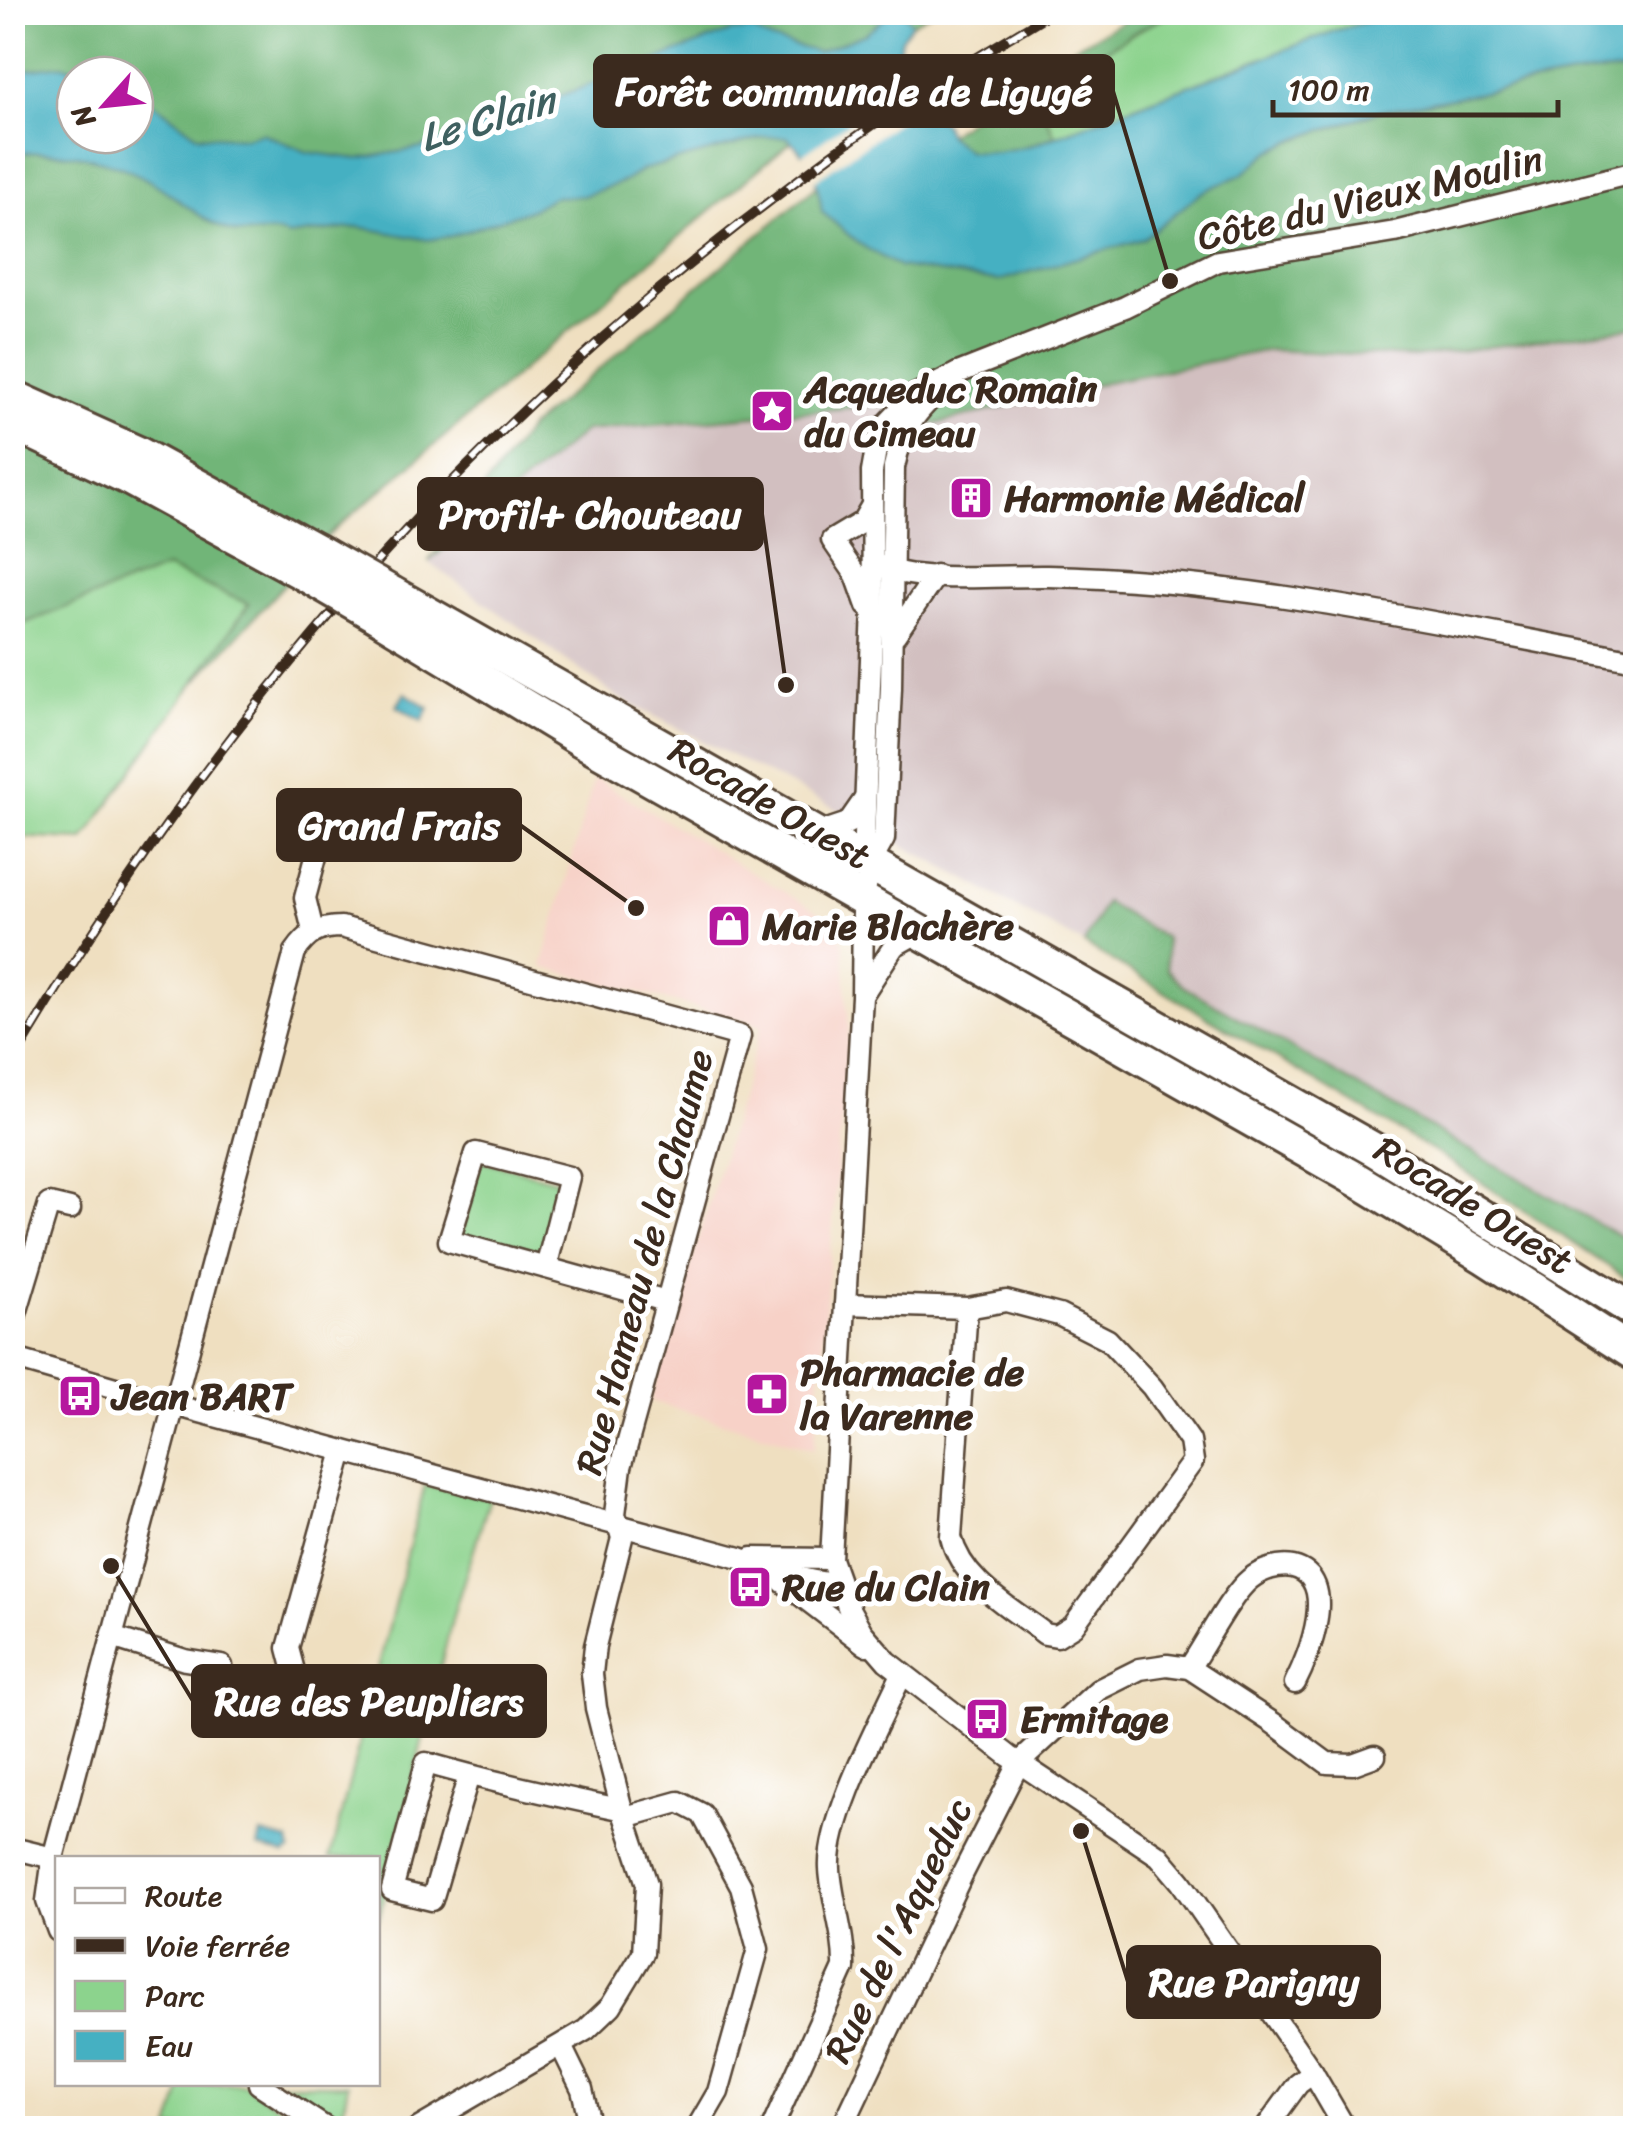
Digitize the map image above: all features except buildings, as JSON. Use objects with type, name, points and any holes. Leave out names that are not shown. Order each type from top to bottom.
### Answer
[{"type":"main road","name":"Rocade Ouest","points":[[12,396],[136,452],[382,604],[870,864],[1373,1149],[1636,1312]]},
{"type":"main road","name":"Rocade Ouest","points":[[12,424],[314,564]]},
{"type":"main road","name":"Rocade Ouest","points":[[382,604],[581,740],[1360,1181],[1636,1356]]},
{"type":"street","name":"Côte du Vieux Moulin","points":[[870,864],[864,835],[876,444],[888,423],[915,395],[958,373],[1124,307],[1218,261],[1396,232],[1636,172]]},
{"type":"street","name":"Côte du Vieux Moulin","points":[[870,864],[884,839],[893,490],[899,442],[925,403],[958,373]]},
{"type":"street","points":[[872,503],[862,522],[832,540],[856,576],[872,623]]},
{"type":"street","points":[[872,561],[893,572],[1216,585],[1636,660]]},
{"type":"street","points":[[892,640],[936,575]]},
{"type":"street","points":[[815,834],[848,823],[865,798]]},
{"type":"street","points":[[55,1923],[47,1901],[54,1858],[295,952],[313,931],[306,898],[330,804],[364,814]]},
{"type":"street","points":[[870,864],[864,903],[831,1560],[837,1584],[862,1632],[894,1667]]},
{"type":"street","name":"Rue Hameau de la Chaume","points":[[313,931],[342,927],[740,1036],[621,1467],[615,1514],[619,1527]]},
{"type":"street","points":[[862,996],[894,946],[917,933]]},
{"type":"street","points":[[546,1268],[568,1177],[476,1153],[449,1241],[666,1302]]},
{"type":"street","points":[[12,1327],[49,1204],[70,1209]]},
{"type":"street","points":[[844,1304],[967,1308],[1006,1301],[1059,1315],[1108,1340],[1152,1387],[1190,1441],[1193,1461],[1174,1491],[1073,1626],[1057,1636],[1045,1634],[964,1569],[951,1537],[967,1308]]},
{"type":"street","points":[[12,1358],[740,1558],[779,1574],[837,1584]]},
{"type":"street","points":[[294,1671],[288,1648],[343,1451]]},
{"type":"street","points":[[419,2128],[562,2046],[612,2006],[643,1953],[647,1884],[596,1708],[592,1674],[595,1646],[622,1538],[619,1527]]},
{"type":"street","points":[[740,1558],[831,1560]]},
{"type":"street","points":[[740,1558],[799,1591],[1019,1763],[1158,1856],[1181,1882],[1313,2073],[1345,2128]]},
{"type":"street","points":[[1294,1683],[1307,1657],[1318,1601],[1312,1580],[1298,1568],[1288,1566],[1266,1570],[1246,1582],[1189,1668],[1326,1763],[1353,1764],[1376,1756]]},
{"type":"street","points":[[112,1637],[185,1660],[222,1666]]},
{"type":"street","points":[[772,2128],[844,1968],[844,1946],[830,1869],[833,1830],[894,1667]]},
{"type":"street","name":"Rue de l'Aqueduc","points":[[842,2128],[1019,1763],[1080,1704],[1118,1679],[1151,1667],[1189,1668]]},
{"type":"street","points":[[469,1776],[432,1900],[392,1890],[426,1763],[623,1811],[679,1802],[702,1814],[741,1886],[758,1949],[718,2092],[697,2128]]},
{"type":"street","points":[[12,1848],[54,1858]]},
{"type":"street","points":[[562,2046],[582,2090],[591,2128]]},
{"type":"street","points":[[1266,2128],[1298,2084],[1313,2073]]},
{"type":"street","points":[[262,2086],[326,2128]]},
{"type":"shaded area","points":[[1635,327],[1635,1245],[848,815],[619,698],[428,562],[585,431],[878,405],[936,424],[1111,381],[1269,350],[1415,357]]},
{"type":"shaded area","points":[[594,778],[818,912],[843,941],[849,1029],[814,1449],[650,1401],[762,1025],[542,967]]},
{"type":"green space","points":[[13,13],[930,13],[912,24],[808,115],[792,141],[331,533],[190,688],[249,604],[166,568],[13,628]]},
{"type":"green space","points":[[1139,13],[1177,13],[1122,40],[1039,100],[1055,136],[1012,150],[977,153],[947,135],[1074,47]]},
{"type":"green space","points":[[1177,13],[1402,13],[1337,30],[1055,136],[1039,101],[1122,40]]},
{"type":"green space","points":[[1635,71],[1635,327],[1415,357],[1269,350],[1111,381],[936,424],[878,405],[585,431],[428,562],[529,428],[818,185],[1015,234],[1380,111],[1590,73]]},
{"type":"green space","points":[[166,568],[249,604],[84,840],[13,837],[13,628]]},
{"type":"green space","points":[[1105,902],[1165,938],[1167,970],[1183,986],[1635,1245],[1635,1284],[1443,1157],[1084,944]]},
{"type":"green space","points":[[480,1160],[560,1181],[540,1259],[460,1238]]},
{"type":"green space","points":[[425,1485],[490,1498],[454,1612],[380,1913],[380,1856],[331,1856]]},
{"type":"green space","points":[[183,2086],[247,2086],[311,2128],[170,2128]]},
{"type":"green space","points":[[276,2086],[348,2086],[340,2128]]},
{"type":"water","points":[[1402,12],[1636,13],[1635,71],[1590,73],[1380,111],[1269,152],[1243,174],[1202,192],[1143,239],[998,281],[899,267],[858,243],[822,212],[812,171],[787,137],[764,137],[642,170],[625,181],[583,196],[553,197],[532,209],[452,236],[428,240],[359,227],[288,236],[235,232],[208,220],[139,175],[74,155],[155,155],[155,104],[197,135],[245,138],[262,133],[307,152],[358,159],[421,148],[730,32],[752,30],[768,39],[818,52],[866,33],[890,13],[904,13],[912,23],[901,39],[897,59],[926,110],[968,151],[997,152],[1032,145],[1337,30]]},
{"type":"water","points":[[55,66],[55,153],[13,154],[12,68]]},
{"type":"water","points":[[405,693],[429,708],[422,721],[397,706]]},
{"type":"water","points":[[261,1834],[289,1841],[291,1850],[285,1854],[258,1847]]},
{"type":"pier","points":[[912,78],[926,102],[813,182],[800,156]]},
{"type":"railway","points":[[12,1063],[165,826],[248,715],[336,608],[429,506],[527,408],[630,314],[740,224],[905,103],[1052,12]]},
{"type":"place","name":"Forêt communale de Ligugé","points":[[1170,281]]},
{"type":"place","name":"Acqueduc Romain du Cimeau","points":[[772,411]]},
{"type":"place","name":"Harmonie Médical","points":[[971,498]]},
{"type":"place","name":"Profil+ Chouteau","points":[[786,685]]},
{"type":"place","name":"Grand Frais","points":[[636,908]]},
{"type":"place","name":"Marie Blachère","points":[[729,926]]},
{"type":"place","name":"Pharmacie de la Varenne","points":[[767,1394]]},
{"type":"place","name":"Jean BART","points":[[80,1396]]},
{"type":"place","name":"Rue des Peupliers","points":[[111,1566]]},
{"type":"place","name":"Rue du Clain","points":[[750,1587]]},
{"type":"place","name":"Ermitage","points":[[987,1719]]},
{"type":"place","name":"Rue Parigny","points":[[1081,1831]]},
{"type":"water label","name":"Le Clain","points":[[487,118]]}]
